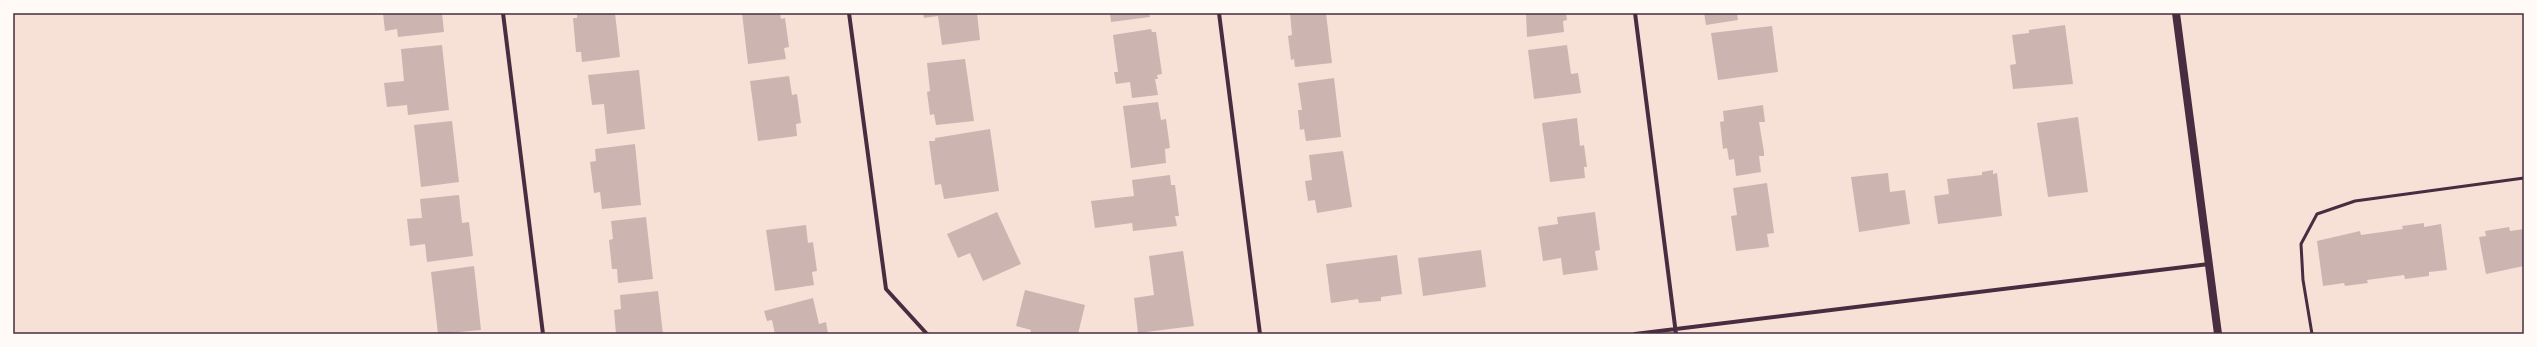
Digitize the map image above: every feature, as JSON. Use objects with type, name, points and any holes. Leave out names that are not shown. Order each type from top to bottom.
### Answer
[{"type":"main road","points":[[2176,13],[2218,334]]},
{"type":"street","points":[[503,13],[543,334]]},
{"type":"street","points":[[850,13],[886,290],[927,334]]},
{"type":"street","points":[[1219,13],[1260,334]]},
{"type":"street","points":[[1635,13],[1676,334]]},
{"type":"street","points":[[1635,334],[2208,264]]},
{"type":"lane","points":[[2312,334],[2303,280],[2301,244],[2317,214],[2355,201],[2524,178]]},
{"type":"building","points":[[383,13],[442,13],[444,32],[398,37],[397,29],[385,31]]},
{"type":"building","points":[[577,13],[615,13],[620,57],[582,62],[581,52],[576,52],[573,18],[577,18]]},
{"type":"building","points":[[742,13],[780,13],[781,19],[785,18],[789,47],[784,48],[786,59],[748,64]]},
{"type":"building","points":[[923,13],[977,13],[980,40],[942,45],[938,16],[924,18]]},
{"type":"building","points":[[1110,13],[1149,13],[1150,17],[1111,22]]},
{"type":"building","points":[[1290,13],[1326,13],[1332,63],[1295,67],[1294,59],[1291,60],[1288,36],[1292,35]]},
{"type":"building","points":[[1526,13],[1566,13],[1567,20],[1563,21],[1564,32],[1527,37]]},
{"type":"building","points":[[1704,13],[1737,13],[1738,20],[1706,25]]},
{"type":"building","points":[[2065,25],[2073,84],[2013,89],[2010,65],[2016,64],[2012,35],[2029,33],[2029,30]]},
{"type":"building","points":[[1772,26],[1778,72],[1718,80],[1711,33]]},
{"type":"building","points":[[1151,29],[1152,32],[1156,32],[1162,74],[1157,75],[1158,79],[1155,79],[1158,95],[1132,98],[1130,82],[1116,84],[1114,72],[1118,72],[1113,35]]},
{"type":"building","points":[[442,45],[449,110],[408,115],[407,105],[387,107],[384,83],[404,81],[401,49]]},
{"type":"building","points":[[1567,45],[1571,74],[1578,73],[1581,93],[1534,99],[1528,50]]},
{"type":"building","points":[[965,59],[974,121],[936,125],[934,114],[930,115],[927,92],[930,91],[927,63]]},
{"type":"building","points":[[639,70],[645,129],[607,134],[604,104],[592,105],[588,75]]},
{"type":"building","points":[[789,76],[792,95],[797,94],[801,123],[796,124],[797,136],[758,141],[750,81]]},
{"type":"building","points":[[1334,78],[1341,137],[1306,141],[1304,129],[1300,130],[1298,110],[1302,110],[1298,83]]},
{"type":"building","points":[[1158,102],[1161,120],[1166,119],[1170,148],[1165,149],[1166,163],[1131,168],[1123,106]]},
{"type":"building","points":[[1763,105],[1765,122],[1759,122],[1764,152],[1764,156],[1759,156],[1761,172],[1736,176],[1734,159],[1729,160],[1727,148],[1723,149],[1720,122],[1724,121],[1723,111]]},
{"type":"building","points":[[2078,117],[2088,192],[2048,197],[2037,123]]},
{"type":"building","points":[[1577,118],[1580,146],[1584,145],[1587,167],[1584,167],[1585,178],[1550,182],[1542,123]]},
{"type":"building","points":[[452,121],[459,182],[421,187],[414,125]]},
{"type":"building","points":[[990,129],[999,191],[944,199],[941,184],[935,185],[929,141],[935,141],[935,138]]},
{"type":"building","points":[[635,144],[641,205],[602,209],[600,192],[594,193],[590,162],[596,161],[595,149]]},
{"type":"building","points":[[1343,151],[1352,207],[1317,213],[1315,200],[1308,201],[1305,181],[1312,180],[1309,155]]},
{"type":"building","points":[[1993,170],[1993,174],[1997,173],[2002,216],[1938,224],[1934,196],[1949,194],[1947,179],[1982,175],[1982,172]]},
{"type":"building","points":[[1888,173],[1890,192],[1905,190],[1910,224],[1859,232],[1851,177]]},
{"type":"building","points":[[1170,175],[1171,185],[1175,185],[1179,216],[1175,216],[1177,226],[1133,231],[1132,223],[1095,228],[1091,201],[1134,196],[1132,180]]},
{"type":"building","points":[[1767,183],[1774,233],[1767,234],[1769,247],[1736,251],[1731,216],[1737,215],[1733,188]]},
{"type":"building","points":[[459,195],[462,223],[469,222],[473,256],[427,262],[425,244],[410,246],[407,219],[422,218],[420,199]]},
{"type":"building","points":[[997,212],[1021,264],[983,281],[970,253],[958,258],[947,234]]},
{"type":"building","points":[[1595,212],[1600,250],[1595,251],[1598,270],[1563,275],[1561,258],[1543,261],[1538,227],[1558,224],[1557,217]]},
{"type":"building","points":[[646,217],[653,279],[618,283],[617,269],[612,269],[609,240],[613,239],[611,221]]},
{"type":"building","points":[[2424,223],[2424,227],[2441,224],[2447,270],[2429,272],[2429,276],[2405,279],[2404,275],[2367,280],[2368,283],[2345,286],[2344,283],[2323,286],[2317,241],[2360,231],[2361,235],[2403,229],[2402,226]]},
{"type":"building","points":[[806,225],[808,243],[813,242],[817,271],[812,272],[814,285],[775,291],[766,230]]},
{"type":"building","points":[[2509,227],[2510,231],[2524,229],[2524,266],[2486,274],[2479,237],[2486,236],[2485,231]]},
{"type":"building","points":[[1481,250],[1486,287],[1423,296],[1418,258]]},
{"type":"building","points":[[1183,251],[1194,326],[1138,333],[1134,298],[1154,295],[1149,256]]},
{"type":"building","points":[[1397,255],[1402,294],[1381,297],[1381,301],[1359,303],[1358,299],[1331,303],[1326,264]]},
{"type":"building","points":[[474,266],[481,330],[438,334],[431,272]]},
{"type":"building","points":[[1025,290],[1085,305],[1078,334],[1030,334],[1031,330],[1016,326]]},
{"type":"building","points":[[658,291],[663,334],[616,334],[614,310],[621,309],[620,295]]},
{"type":"building","points":[[813,298],[819,324],[826,322],[828,334],[775,334],[772,320],[767,321],[764,311]]}]
